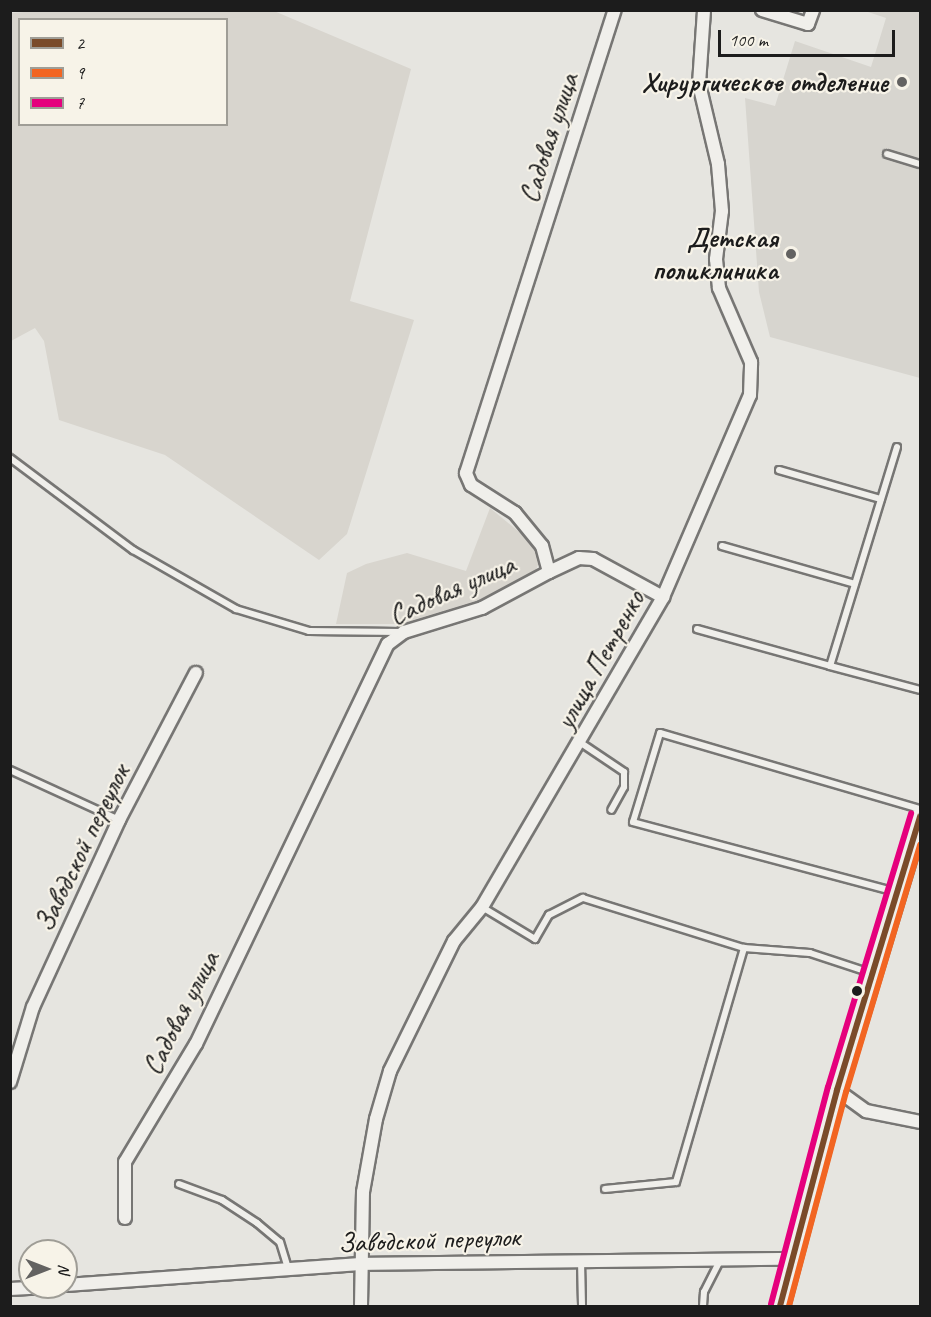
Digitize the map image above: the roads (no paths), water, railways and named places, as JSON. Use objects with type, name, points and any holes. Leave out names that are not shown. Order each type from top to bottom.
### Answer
[{"type":"street","name":"Садовая улица","points":[[125,1218],[125,1162],[196,1044],[370,676],[388,644],[404,632],[482,609],[549,572],[542,546],[515,513],[471,486],[466,474],[615,10]]},
{"type":"street","name":"улица Петренко","points":[[361,1306],[363,1192],[376,1119],[390,1071],[454,941],[482,907],[581,743],[663,597],[750,396],[751,362],[719,288],[716,259],[722,211],[718,164],[699,84],[704,10]]},
{"type":"street","points":[[762,10],[808,24],[813,10]]},
{"type":"street","points":[[549,572],[579,558],[593,559],[663,597]]},
{"type":"street","name":"Заводской переулок","points":[[10,1082],[33,1007],[118,820],[196,673]]},
{"type":"street","points":[[780,1306],[837,1090],[921,816]]},
{"type":"street","points":[[837,1090],[866,1111],[921,1122]]},
{"type":"street","name":"Заводской переулок","points":[[78,1284],[360,1264],[794,1259]]},
{"type":"lane","points":[[887,154],[921,164]]},
{"type":"lane","points":[[830,666],[897,447]]},
{"type":"lane","points":[[10,458],[133,550],[236,609],[309,631],[372,635],[404,632]]},
{"type":"lane","points":[[779,470],[881,499]]},
{"type":"lane","points":[[722,546],[855,584]]},
{"type":"lane","points":[[697,629],[921,690]]},
{"type":"lane","points":[[897,892],[633,822],[660,734],[921,809]]},
{"type":"lane","points":[[581,743],[624,772],[624,787],[611,810]]},
{"type":"lane","points":[[10,770],[118,820]]},
{"type":"lane","points":[[482,907],[535,939],[549,915],[583,898],[744,948],[810,953],[871,973]]},
{"type":"lane","points":[[604,1189],[676,1182],[744,948]]},
{"type":"lane","points":[[179,1184],[215,1196],[257,1222],[279,1242],[288,1270]]},
{"type":"lane","points":[[704,1306],[704,1292],[720,1259]]},
{"type":"lane","points":[[581,1260],[582,1306]]},
{"type":"place","name":"Хирургическое отделение","points":[[902,82]]},
{"type":"place","name":"Детская поликлиника","points":[[791,254]]}]
